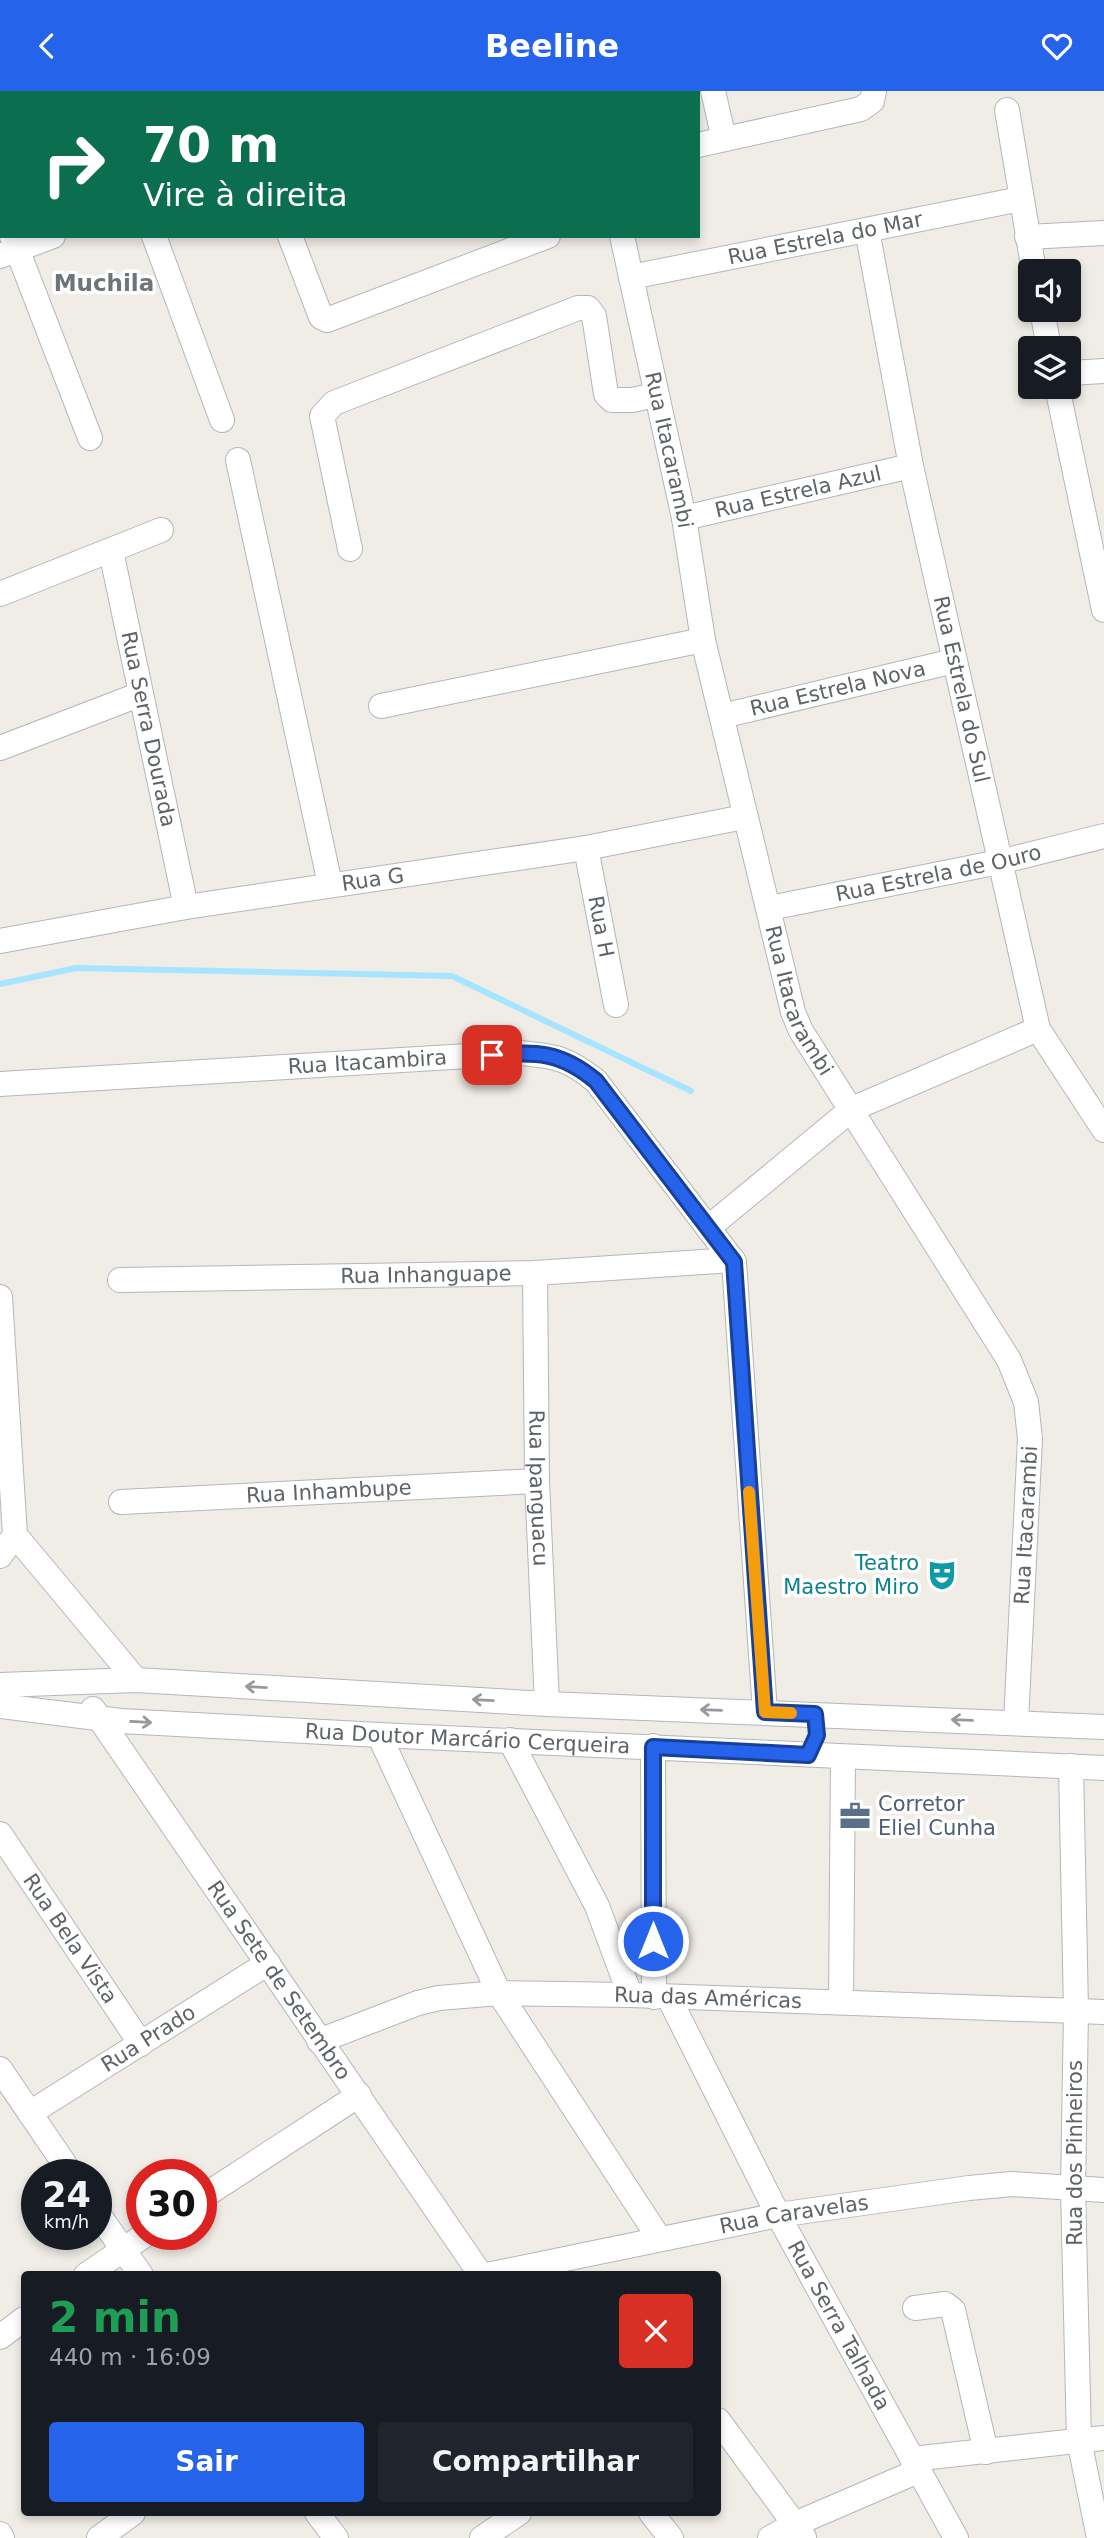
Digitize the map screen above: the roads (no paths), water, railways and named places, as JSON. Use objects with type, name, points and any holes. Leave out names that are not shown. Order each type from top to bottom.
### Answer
[{"type":"street","points":[[713,91],[724,139]]},
{"type":"street","points":[[700,145],[862,109],[872,101],[874,91]]},
{"type":"street","points":[[1007,110],[1032,259]]},
{"type":"street","name":"Rua Estrela do Mar","points":[[631,277],[1021,199]]},
{"type":"street","name":"Rua Estrela do Sul","points":[[867,230],[911,466],[1038,1029],[1104,1130]]},
{"type":"street","points":[[1027,237],[1104,233]]},
{"type":"street","points":[[46,238],[10,248],[90,438]]},
{"type":"street","points":[[155,238],[222,420]]},
{"type":"street","points":[[291,238],[323,319],[341,315],[543,238]]},
{"type":"street","name":"Rua Itacarambi","points":[[622,238],[684,518],[703,640],[744,817],[770,908],[785,983],[800,1031],[1009,1360],[1026,1402],[1030,1439],[1016,1722]]},
{"type":"street","points":[[350,549],[322,417],[334,403],[578,308],[588,308],[594,316],[606,394],[611,400],[632,400],[656,395]]},
{"type":"street","points":[[1081,372],[1104,371]]},
{"type":"street","points":[[1060,399],[1104,610]]},
{"type":"street","points":[[238,460],[330,884]]},
{"type":"street","name":"Rua Estrela Azul","points":[[684,518],[911,466]]},
{"type":"street","points":[[0,594],[161,530]]},
{"type":"street","name":"Rua Serra Dourada","points":[[111,551],[186,907]]},
{"type":"street","points":[[381,706],[703,640]]},
{"type":"street","name":"Rua Estrela Nova","points":[[722,716],[954,661]]},
{"type":"street","points":[[0,748],[141,694]]},
{"type":"street","name":"Rua G","points":[[0,941],[330,884],[586,848],[744,817]]},
{"type":"street","name":"Rua Estrela de Ouro","points":[[770,908],[999,862],[1104,836]]},
{"type":"street","name":"Rua H","points":[[586,848],[615,1005]]},
{"type":"street","points":[[708,1229],[852,1109],[1038,1029]]},
{"type":"street","name":"Rua Itacambira","points":[[0,1084],[520,1053],[555,1056],[578,1066],[596,1081],[733,1260]]},
{"type":"street","points":[[733,1260],[765,1712]]},
{"type":"street","name":"Rua Inhanguape","points":[[120,1280],[535,1273],[733,1260]]},
{"type":"street","name":"Rua Ipanguacu","points":[[535,1273],[537,1481],[547,1703]]},
{"type":"street","points":[[0,1297],[15,1535],[136,1680]]},
{"type":"street","name":"Rua Inhambupe","points":[[121,1502],[537,1481]]},
{"type":"street","points":[[0,1556],[15,1535]]},
{"type":"street","name":"Rua Doutor Marcário Cerqueira","points":[[0,1685],[136,1680],[547,1703],[1104,1727]]},
{"type":"street","name":"Rua Sete de Setembro","points":[[80,1683],[97,1718],[478,2271]]},
{"type":"street","name":"Rua Doutor Marcário Cerqueira","points":[[0,1706],[97,1718],[379,1735],[1104,1768]]},
{"type":"street","points":[[808,1755],[817,1735],[815,1714]]},
{"type":"street","points":[[870,1759],[859,1747],[857,1736],[860,1725],[871,1716]]},
{"type":"street","points":[[379,1735],[499,1993],[659,2238]]},
{"type":"street","name":"Rua Serra Talhada","points":[[510,1740],[597,1906],[778,2215],[956,2538]]},
{"type":"street","points":[[651,1997],[653,1747]]},
{"type":"street","points":[[841,2002],[843,1758]]},
{"type":"street","name":"Rua dos Pinheiros","points":[[1071,1766],[1076,2011],[1073,2189],[1079,2440],[1099,2538]]},
{"type":"street","name":"Rua Bela Vista","points":[[0,1834],[141,2044]]},
{"type":"street","name":"Rua Prado","points":[[30,2113],[268,1963]]},
{"type":"street","name":"Rua das Américas","points":[[319,2041],[418,2003],[439,1998],[499,1993],[1104,2012]]},
{"type":"street","points":[[5,2086],[30,2113],[61,2159]]},
{"type":"street","points":[[217,2188],[359,2095]]},
{"type":"street","name":"Rua Caravelas","points":[[506,2271],[778,2215],[989,2185],[1104,2190]]},
{"type":"street","points":[[112,2234],[138,2271]]},
{"type":"street","points":[[92,2271],[126,2247]]},
{"type":"street","points":[[915,2308],[945,2304],[953,2310],[986,2452]]},
{"type":"street","points":[[0,2337],[21,2321]]},
{"type":"street","points":[[721,2424],[799,2531]]},
{"type":"street","points":[[770,2538],[799,2531],[915,2465],[986,2452],[1104,2438]]},
{"type":"street","points":[[99,2538],[130,2516]]},
{"type":"street","points":[[319,2516],[336,2538]]},
{"type":"street","points":[[482,2538],[515,2516]]},
{"type":"street","points":[[653,2516],[671,2538]]},
{"type":"waterway","points":[[0,984],[76,968],[452,976],[691,1091]]},
{"type":"place","name":"Teatro Maestro Miro","points":[[942,1575]]},
{"type":"place","name":"Corretor Eliel Cunha","points":[[855,1816]]},
{"type":"district","name":"Muchila","points":[[104,283]]}]
